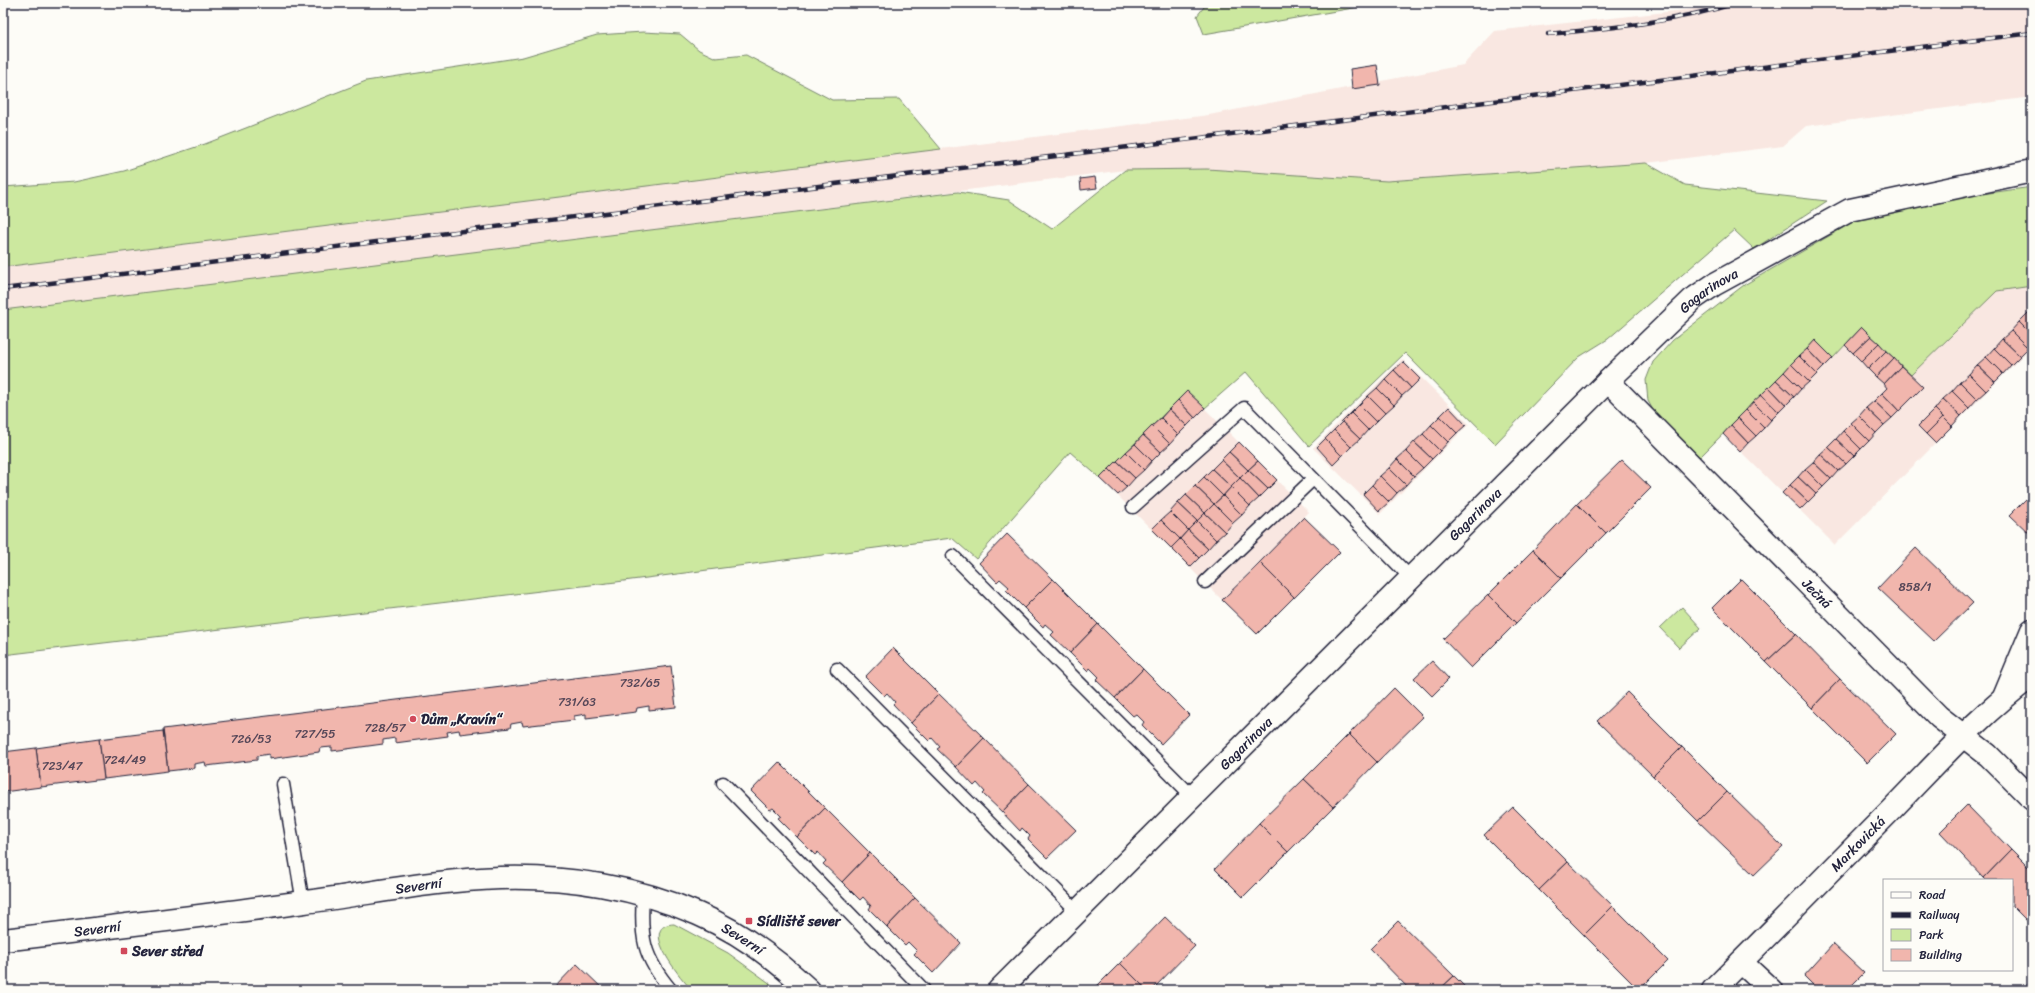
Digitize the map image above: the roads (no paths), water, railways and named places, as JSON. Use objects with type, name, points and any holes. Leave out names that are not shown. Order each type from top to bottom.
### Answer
[{"type":"street","name":"Gagarinova","points":[[999,990],[1608,381],[1693,299],[1715,284],[1850,210],[2032,171]]},
{"type":"street","name":"Ječná","points":[[1608,381],[1938,717],[1963,734],[1988,755],[2032,799]]},
{"type":"street","name":"Markovická","points":[[2004,697],[2032,630]]},
{"type":"street","name":"Markovická","points":[[1713,990],[1963,734],[2004,697],[2032,676]]},
{"type":"street","name":"Severní","points":[[3,940],[303,903],[456,881],[501,878],[574,881],[643,895],[698,914],[723,927],[789,972],[808,990]]},
{"type":"street","points":[[1741,962],[1770,990]]},
{"type":"lane","points":[[1133,507],[1244,408],[1411,578]]},
{"type":"lane","points":[[1205,582],[1313,479]]},
{"type":"lane","points":[[953,556],[1193,797]]},
{"type":"lane","points":[[837,669],[1078,912]]},
{"type":"lane","points":[[283,784],[303,903]]},
{"type":"lane","points":[[722,784],[924,990]]},
{"type":"lane","points":[[643,895],[641,924],[647,952],[660,978],[671,990]]},
{"type":"railway","points":[[1548,34],[1619,27],[1666,20],[1713,10],[1736,3]]},
{"type":"railway","points":[[3,289],[2032,33]]},
{"type":"place","name":"Dům „Kravín“","points":[[413,719]]},
{"type":"place","name":"Sídliště sever","points":[[749,921]]},
{"type":"place","name":"Sever střed","points":[[124,951]]}]
